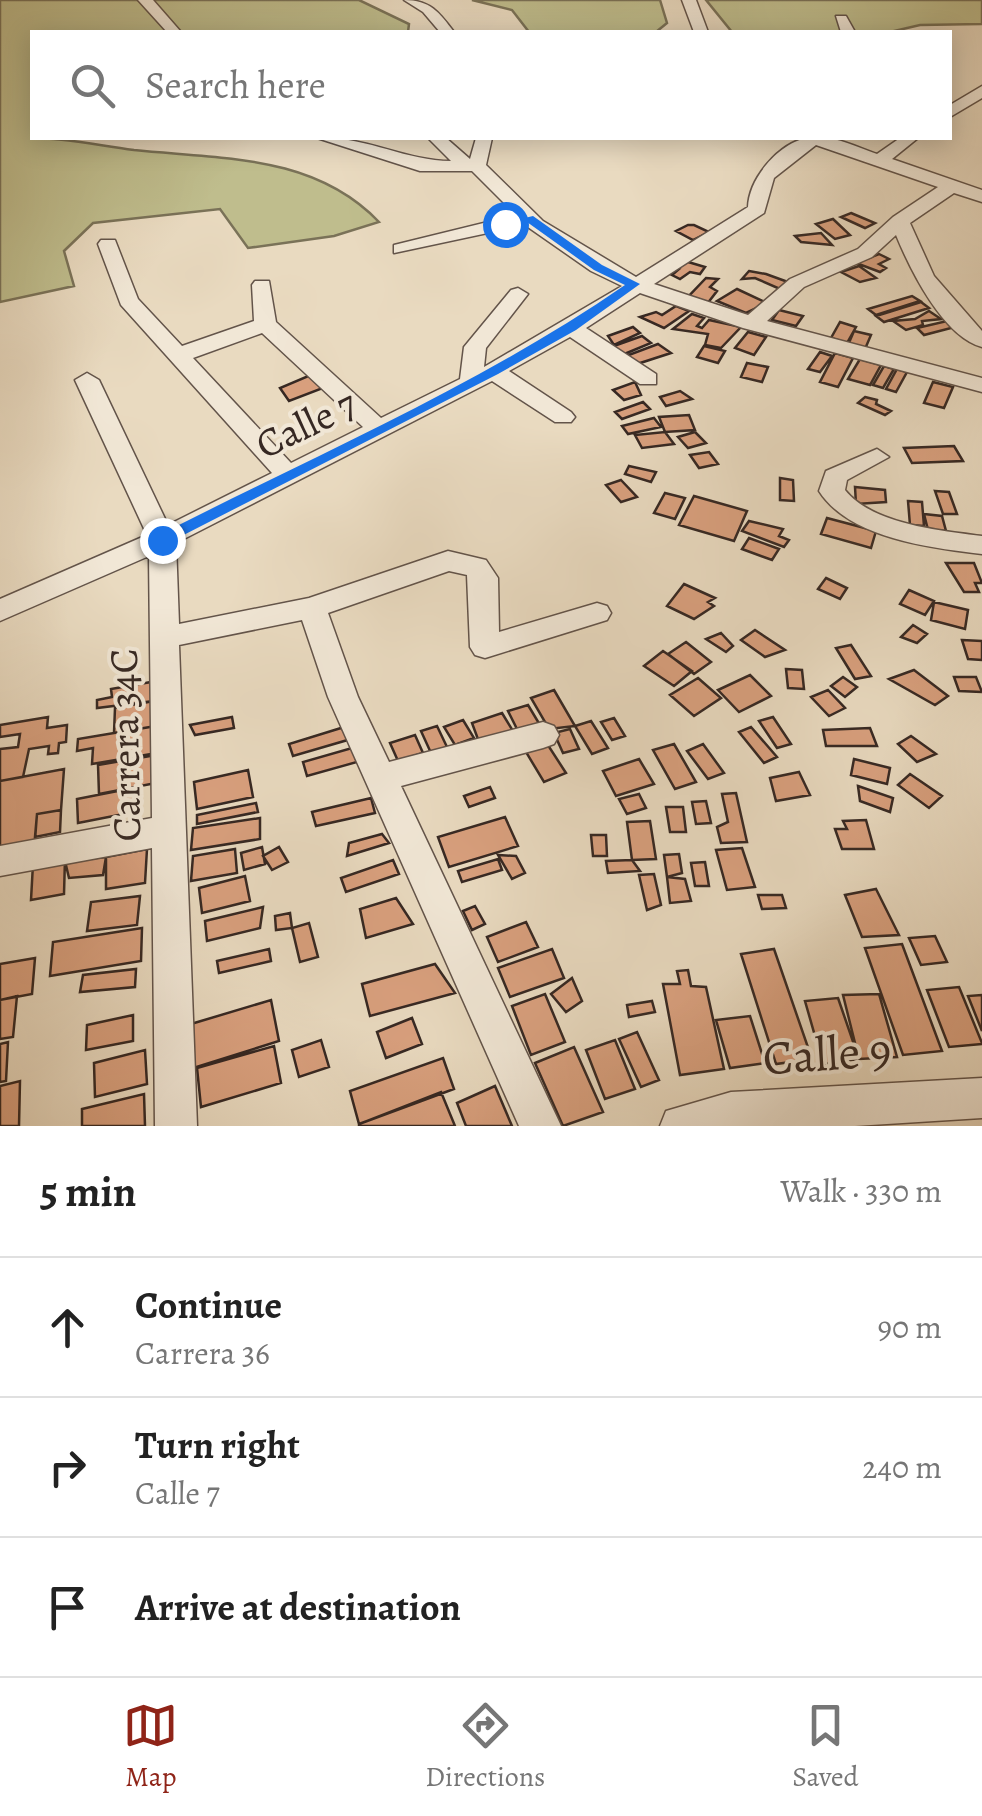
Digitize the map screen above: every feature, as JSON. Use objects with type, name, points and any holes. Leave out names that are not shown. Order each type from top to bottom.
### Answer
[{"type":"street","points":[[145,0],[172,30]]},
{"type":"street","points":[[410,0],[428,9],[445,30]]},
{"type":"street","points":[[689,0],[700,30]]},
{"type":"street","points":[[954,105],[982,91]]},
{"type":"street","points":[[341,140],[372,144],[420,166],[471,165]]},
{"type":"street","points":[[439,140],[529,218],[598,267],[634,284],[751,323],[982,385]]},
{"type":"street","points":[[471,165],[483,140]]},
{"type":"street","name":"Calle 7","points":[[0,612],[162,540],[572,328],[634,284],[757,208],[756,193],[768,171],[811,140]]},
{"type":"street","points":[[820,140],[982,196]]},
{"type":"street","points":[[879,161],[907,140]]},
{"type":"street","points":[[751,323],[797,284],[865,253],[900,220],[952,186]]},
{"type":"street","points":[[401,249],[529,218]]},
{"type":"street","points":[[900,220],[924,278],[972,335],[982,340]]},
{"type":"street","points":[[108,244],[128,300],[287,474]]},
{"type":"street","points":[[262,286],[265,324],[380,430]]},
{"type":"street","points":[[518,294],[476,348],[482,376],[563,416]]},
{"type":"street","points":[[179,354],[265,324]]},
{"type":"street","points":[[572,328],[648,379]]},
{"type":"street","name":"Carrera 34C","points":[[87,380],[162,540],[176,1126]]},
{"type":"street","points":[[877,458],[838,473],[831,481],[831,492],[842,509],[906,530],[982,545]]},
{"type":"street","points":[[167,637],[312,608],[448,561],[476,567],[484,578],[485,647],[597,612]]},
{"type":"street","points":[[312,608],[343,697],[540,1126]]},
{"type":"street","points":[[380,778],[543,735]]},
{"type":"street","points":[[0,861],[168,830]]},
{"type":"street","name":"Calle 9","points":[[681,1126],[731,1113],[982,1098]]},
{"type":"shaded area","points":[[0,0],[359,0],[409,24],[408,30],[30,30],[30,140],[70,140],[265,164],[326,183],[379,222],[334,236],[248,248],[220,209],[93,223],[64,251],[74,286],[0,302]]},
{"type":"shaded area","points":[[472,0],[660,0],[667,23],[658,30],[527,30],[512,10]]},
{"type":"shaded area","points":[[706,0],[982,0],[982,24],[920,25],[899,30],[730,30]]},
{"type":"building","points":[[851,213],[875,223],[865,228],[841,217]]},
{"type":"building","points":[[833,219],[850,235],[835,239],[816,224]]},
{"type":"building","points":[[688,225],[709,232],[693,240],[676,231]]},
{"type":"building","points":[[821,233],[832,245],[801,242],[795,236]]},
{"type":"building","points":[[879,254],[889,259],[879,264],[886,268],[880,272],[856,263]]},
{"type":"building","points":[[678,259],[705,267],[700,274],[690,272],[680,279],[672,275],[679,269],[669,266]]},
{"type":"building","points":[[859,266],[876,278],[860,282],[841,272]]},
{"type":"building","points":[[749,271],[788,282],[780,289],[755,278],[742,279]]},
{"type":"building","points":[[706,278],[718,279],[710,287],[717,291],[707,304],[687,298]]},
{"type":"building","points":[[737,289],[767,303],[746,313],[717,301]]},
{"type":"building","points":[[912,296],[920,301],[876,315],[868,309]]},
{"type":"building","points":[[921,302],[929,308],[884,322],[876,316]]},
{"type":"building","points":[[676,306],[689,311],[664,328],[640,317],[656,312],[662,315]]},
{"type":"building","points":[[779,310],[803,316],[796,326],[772,320]]},
{"type":"building","points":[[929,311],[941,319],[922,321],[923,325],[906,330],[893,321],[915,319]]},
{"type":"building","points":[[692,314],[704,318],[697,326],[702,328],[709,320],[741,327],[721,348],[705,345],[708,334],[673,329]]},
{"type":"building","points":[[947,321],[955,327],[924,335],[917,328]]},
{"type":"building","points":[[840,322],[856,327],[847,343],[831,338]]},
{"type":"building","points":[[633,327],[640,333],[614,345],[608,336]]},
{"type":"building","points":[[854,331],[871,335],[865,349],[848,345]]},
{"type":"building","points":[[748,332],[766,337],[754,355],[735,348]]},
{"type":"building","points":[[642,336],[651,343],[622,355],[611,347]]},
{"type":"building","points":[[658,344],[671,353],[637,364],[626,356]]},
{"type":"building","points":[[704,346],[725,351],[718,363],[697,357]]},
{"type":"building","points":[[820,352],[832,356],[820,372],[808,369]]},
{"type":"building","points":[[835,353],[853,358],[838,387],[820,382]]},
{"type":"building","points":[[860,359],[881,365],[870,385],[848,379]]},
{"type":"building","points":[[747,363],[768,367],[762,382],[741,377]]},
{"type":"building","points":[[884,366],[894,369],[883,388],[873,385]]},
{"type":"building","points":[[897,369],[907,372],[896,392],[886,389]]},
{"type":"building","points":[[313,374],[323,388],[289,401],[280,388]]},
{"type":"building","points":[[635,382],[641,395],[624,400],[613,390]]},
{"type":"building","points":[[933,382],[953,387],[944,408],[924,403]]},
{"type":"building","points":[[680,391],[692,399],[666,406],[660,397]]},
{"type":"building","points":[[865,397],[877,400],[876,404],[891,411],[885,415],[858,403]]},
{"type":"building","points":[[643,402],[650,409],[622,419],[615,412]]},
{"type":"building","points":[[689,415],[695,430],[665,432],[659,417]]},
{"type":"building","points":[[654,418],[661,427],[628,434],[622,426]]},
{"type":"building","points":[[665,432],[674,444],[642,448],[635,435]]},
{"type":"building","points":[[695,432],[706,443],[688,448],[678,437]]},
{"type":"building","points":[[954,446],[963,461],[912,463],[904,448]]},
{"type":"building","points":[[709,452],[718,464],[699,468],[690,455]]},
{"type":"building","points":[[629,466],[656,472],[651,482],[625,474]]},
{"type":"building","points":[[780,478],[793,480],[794,501],[780,500]]},
{"type":"building","points":[[621,480],[637,497],[621,502],[606,485]]},
{"type":"building","points":[[855,487],[885,490],[886,502],[856,504]]},
{"type":"building","points":[[935,491],[949,492],[957,514],[943,514]]},
{"type":"building","points":[[665,493],[685,498],[675,519],[654,513]]},
{"type":"building","points":[[694,496],[747,511],[734,541],[679,525]]},
{"type":"building","points":[[908,501],[922,502],[924,526],[910,525]]},
{"type":"building","points":[[924,514],[942,516],[946,531],[928,530]]},
{"type":"building","points":[[827,518],[876,531],[871,548],[821,534]]},
{"type":"building","points":[[749,521],[783,529],[779,536],[789,540],[784,547],[742,531]]},
{"type":"building","points":[[749,538],[779,549],[772,560],[742,549]]},
{"type":"building","points":[[946,563],[974,563],[982,583],[975,583],[979,592],[964,592]]},
{"type":"building","points":[[826,578],[847,588],[840,599],[818,589]]},
{"type":"building","points":[[684,584],[715,598],[708,602],[714,606],[694,619],[667,606]]},
{"type":"building","points":[[909,590],[934,601],[925,615],[900,604]]},
{"type":"building","points":[[934,602],[968,610],[965,629],[931,620]]},
{"type":"building","points":[[913,625],[927,634],[917,643],[901,637]]},
{"type":"building","points":[[755,630],[785,650],[765,657],[741,640]]},
{"type":"building","points":[[721,633],[733,646],[726,652],[706,639]]},
{"type":"building","points":[[962,640],[982,641],[982,660],[968,659]]},
{"type":"building","points":[[686,642],[711,662],[694,674],[668,654]]},
{"type":"building","points":[[851,645],[871,676],[855,679],[836,648]]},
{"type":"building","points":[[663,651],[692,671],[674,686],[644,666]]},
{"type":"building","points":[[786,669],[802,670],[804,689],[788,688]]},
{"type":"building","points":[[914,670],[948,696],[935,705],[889,679]]},
{"type":"building","points":[[750,675],[771,696],[739,712],[718,690]]},
{"type":"building","points":[[843,677],[857,687],[845,697],[831,686]]},
{"type":"building","points":[[954,677],[976,677],[982,692],[959,691]]},
{"type":"building","points":[[698,678],[721,698],[694,716],[670,695]]},
{"type":"building","points":[[151,682],[154,701],[97,708],[97,700],[112,697],[111,689]]},
{"type":"building","points":[[554,690],[575,726],[549,729],[531,698]]},
{"type":"building","points":[[828,690],[845,708],[829,716],[811,697]]},
{"type":"building","points":[[154,701],[156,726],[114,733],[115,708]]},
{"type":"building","points":[[528,705],[540,725],[518,731],[508,711]]},
{"type":"building","points":[[502,713],[513,731],[479,742],[472,723]]},
{"type":"building","points":[[48,717],[47,728],[67,725],[66,742],[59,743],[58,753],[48,754],[49,746],[29,749],[23,777],[0,781],[0,749],[18,747],[20,734],[0,737],[0,725]]},
{"type":"building","points":[[232,717],[234,728],[195,735],[190,725]]},
{"type":"building","points":[[773,717],[791,744],[777,748],[759,721]]},
{"type":"building","points":[[614,718],[625,736],[612,740],[601,722]]},
{"type":"building","points":[[463,720],[474,738],[455,745],[444,727]]},
{"type":"building","points":[[591,721],[608,748],[592,754],[575,726]]},
{"type":"building","points":[[156,726],[157,753],[92,764],[93,748],[77,751],[78,739]]},
{"type":"building","points":[[437,726],[447,747],[431,753],[421,731]]},
{"type":"building","points":[[751,727],[777,757],[764,763],[739,732]]},
{"type":"building","points":[[341,728],[351,739],[293,756],[289,744]]},
{"type":"building","points":[[870,728],[877,746],[826,746],[823,730]]},
{"type":"building","points":[[570,729],[579,749],[563,753],[554,733]]},
{"type":"building","points":[[415,735],[423,753],[398,761],[390,743]]},
{"type":"building","points":[[911,736],[936,754],[917,762],[898,744]]},
{"type":"building","points":[[544,739],[566,773],[544,782],[523,747]]},
{"type":"building","points":[[674,744],[696,782],[675,789],[653,750]]},
{"type":"building","points":[[703,744],[724,773],[708,779],[687,751]]},
{"type":"building","points":[[352,748],[357,762],[307,776],[303,762]]},
{"type":"building","points":[[156,755],[156,783],[99,794],[98,765]]},
{"type":"building","points":[[639,759],[654,784],[616,796],[603,771]]},
{"type":"building","points":[[854,759],[890,768],[887,784],[851,775]]},
{"type":"building","points":[[64,769],[61,810],[37,814],[35,840],[0,850],[0,781]]},
{"type":"building","points":[[248,770],[253,797],[197,809],[194,782]]},
{"type":"building","points":[[799,772],[810,795],[776,801],[770,778]]},
{"type":"building","points":[[910,774],[942,796],[929,808],[898,785]]},
{"type":"building","points":[[858,786],[893,798],[890,812],[860,801]]},
{"type":"building","points":[[490,787],[495,798],[469,807],[464,796]]},
{"type":"building","points":[[133,788],[134,812],[78,823],[77,799]]},
{"type":"building","points":[[736,793],[747,842],[721,843],[717,827],[728,822],[722,794]]},
{"type":"building","points":[[639,794],[646,808],[627,814],[619,799]]},
{"type":"building","points":[[371,798],[375,813],[316,826],[312,812]]},
{"type":"building","points":[[706,801],[711,823],[696,824],[692,802]]},
{"type":"building","points":[[256,803],[258,812],[197,824],[197,815]]},
{"type":"building","points":[[666,807],[683,807],[686,832],[670,832]]},
{"type":"building","points":[[61,810],[60,832],[35,837],[37,814]]},
{"type":"building","points":[[505,817],[518,846],[449,867],[438,837]]},
{"type":"building","points":[[260,818],[260,839],[191,850],[193,828]]},
{"type":"building","points":[[866,820],[874,849],[842,849],[835,829],[847,829],[843,821]]},
{"type":"building","points":[[650,821],[656,859],[632,860],[627,822]]},
{"type":"building","points":[[382,834],[389,843],[347,856],[349,843]]},
{"type":"building","points":[[591,835],[606,835],[607,856],[593,856]]},
{"type":"building","points":[[262,847],[265,864],[244,870],[241,853]]},
{"type":"building","points":[[279,847],[288,862],[272,870],[263,856]]},
{"type":"building","points":[[742,848],[755,887],[727,890],[716,850]]},
{"type":"building","points":[[147,849],[145,883],[106,889],[106,857]]},
{"type":"building","points":[[235,849],[237,873],[191,881],[193,856]]},
{"type":"building","points":[[679,854],[682,873],[667,877],[664,855]]},
{"type":"building","points":[[498,855],[516,856],[525,873],[512,879]]},
{"type":"building","points":[[106,857],[103,875],[69,878],[65,861]]},
{"type":"building","points":[[65,858],[64,894],[31,900],[33,864]]},
{"type":"building","points":[[498,859],[502,870],[462,882],[458,871]]},
{"type":"building","points":[[393,860],[399,874],[346,892],[341,878]]},
{"type":"building","points":[[632,860],[640,871],[608,873],[606,861]]},
{"type":"building","points":[[705,862],[709,886],[695,886],[691,863]]},
{"type":"building","points":[[654,874],[661,905],[647,910],[639,875]]},
{"type":"building","points":[[245,876],[250,901],[202,913],[199,888]]},
{"type":"building","points":[[667,877],[685,879],[691,901],[670,903]]},
{"type":"building","points":[[876,889],[899,935],[862,937],[845,895]]},
{"type":"building","points":[[758,895],[782,895],[786,908],[762,909]]},
{"type":"building","points":[[140,896],[137,925],[87,931],[91,902]]},
{"type":"building","points":[[396,898],[413,924],[366,938],[360,909]]},
{"type":"building","points":[[475,906],[485,924],[472,930],[463,911]]},
{"type":"building","points":[[263,907],[260,928],[207,941],[205,921]]},
{"type":"building","points":[[290,913],[292,928],[276,930],[275,916]]},
{"type":"building","points":[[526,922],[538,947],[498,962],[487,937]]},
{"type":"building","points":[[309,923],[318,957],[300,962],[292,928]]},
{"type":"building","points":[[142,928],[141,961],[50,976],[53,942]]},
{"type":"building","points":[[935,936],[947,962],[921,965],[909,938]]},
{"type":"building","points":[[902,944],[942,1051],[903,1055],[865,948]]},
{"type":"building","points":[[269,949],[271,961],[219,973],[217,961]]},
{"type":"building","points":[[552,949],[564,978],[510,997],[498,968]]},
{"type":"building","points":[[774,949],[812,1059],[776,1064],[741,954]]},
{"type":"building","points":[[35,958],[32,994],[0,1000],[0,964]]},
{"type":"building","points":[[435,964],[455,993],[370,1016],[362,984]]},
{"type":"building","points":[[136,969],[135,987],[80,992],[83,975]]},
{"type":"building","points":[[688,970],[691,986],[706,987],[724,1069],[680,1075],[663,984],[680,984],[677,971]]},
{"type":"building","points":[[572,978],[582,1001],[566,1012],[551,994]]},
{"type":"building","points":[[959,987],[982,1044],[949,1047],[927,990]]},
{"type":"building","points":[[545,994],[565,1042],[531,1055],[512,1006]]},
{"type":"building","points":[[879,994],[897,1057],[859,1059],[843,995]]},
{"type":"building","points":[[982,995],[982,1031],[968,996]]},
{"type":"building","points":[[17,996],[13,1037],[0,1039],[0,1000]]},
{"type":"building","points":[[838,998],[859,1059],[823,1064],[805,1001]]},
{"type":"building","points":[[271,1000],[279,1041],[187,1070],[181,1027]]},
{"type":"building","points":[[652,1001],[655,1012],[629,1017],[627,1005]]},
{"type":"building","points":[[133,1015],[133,1041],[86,1050],[87,1025]]},
{"type":"building","points":[[750,1016],[765,1063],[730,1068],[716,1020]]},
{"type":"building","points":[[412,1018],[422,1044],[386,1058],[377,1032]]},
{"type":"building","points":[[637,1032],[659,1080],[641,1087],[619,1039]]},
{"type":"building","points":[[321,1040],[329,1067],[299,1077],[292,1050]]},
{"type":"building","points":[[615,1040],[635,1089],[605,1099],[586,1050]]},
{"type":"building","points":[[8,1042],[6,1081],[0,1082],[0,1044]]},
{"type":"building","points":[[274,1046],[281,1083],[201,1107],[197,1068]]},
{"type":"building","points":[[574,1047],[603,1112],[563,1126],[535,1063]]},
{"type":"building","points":[[145,1050],[147,1084],[95,1097],[94,1063]]},
{"type":"building","points":[[443,1058],[454,1089],[359,1124],[350,1091]]},
{"type":"building","points":[[20,1081],[19,1126],[0,1126],[0,1086]]},
{"type":"building","points":[[495,1086],[512,1126],[466,1126],[457,1103]]},
{"type":"building","points":[[441,1092],[455,1126],[359,1126],[359,1124]]},
{"type":"building","points":[[144,1094],[145,1126],[82,1126],[82,1109]]},
{"type":"route","points":[[162,540],[493,372],[572,328],[634,284],[598,267],[529,218],[505,224]]}]
